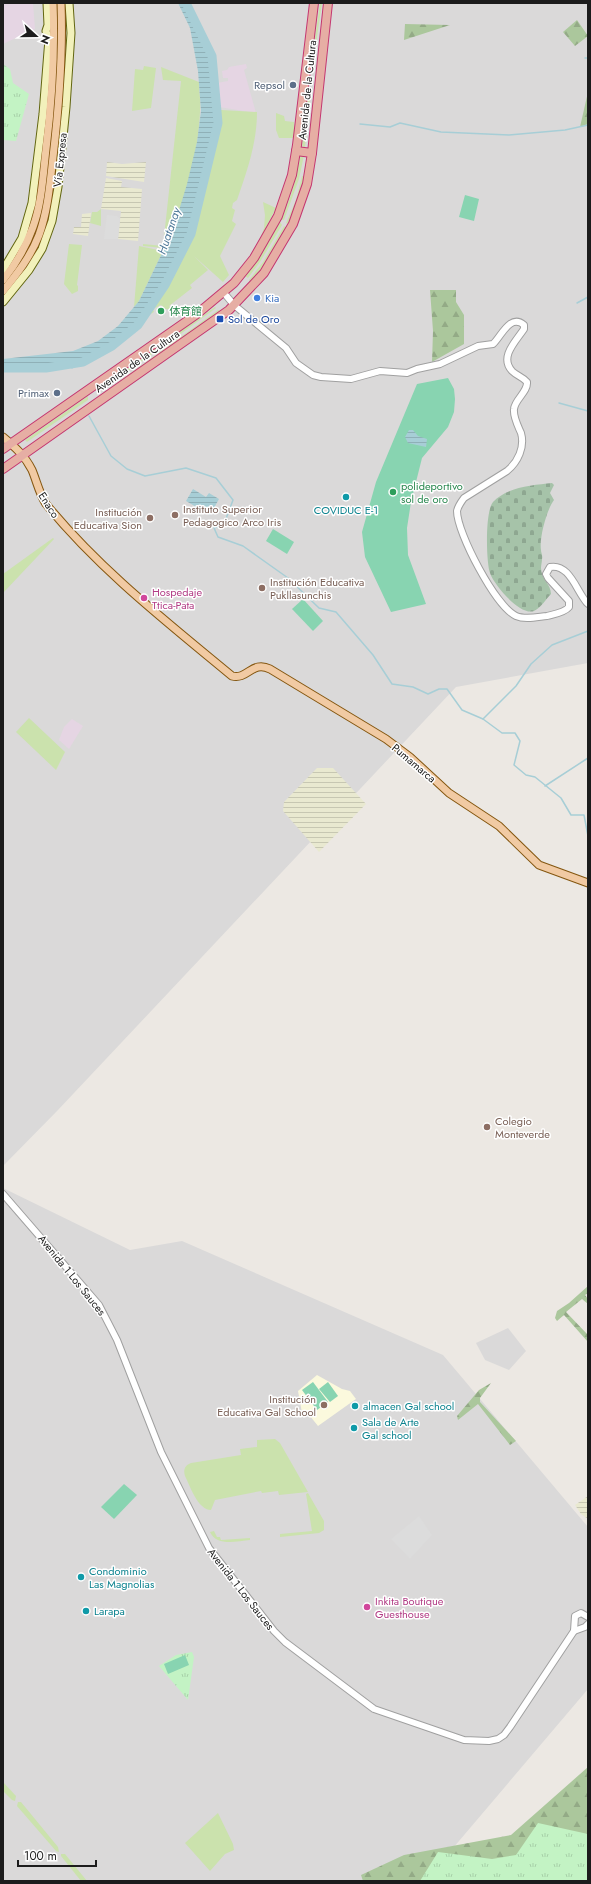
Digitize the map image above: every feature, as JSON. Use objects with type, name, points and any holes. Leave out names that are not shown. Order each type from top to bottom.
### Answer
[{"type":"highway","name":"Avenida de la Cultura","points":[[3,449],[176,330],[224,293],[252,262],[276,222],[289,186],[296,151],[314,3]]},
{"type":"highway","name":"Avenida de la Cultura","points":[[3,469],[234,305],[264,272],[286,237],[303,200],[312,152],[328,3]]},
{"type":"highway","points":[[296,151],[312,152]]},
{"type":"main road","name":"Vía Expresa","points":[[47,3],[51,22]]},
{"type":"main road","name":"Vía Expresa","points":[[3,280],[24,248],[33,228],[39,206],[50,110],[51,22],[53,3]]},
{"type":"main road","name":"Vía Expresa","points":[[3,291],[17,274],[29,255],[38,236],[44,217],[58,112],[62,43],[61,3]]},
{"type":"main road","name":"Vía Expresa","points":[[3,302],[29,270],[42,249],[52,221],[58,187],[66,107],[70,27],[69,3]]},
{"type":"main road","points":[[51,22],[62,20],[70,27]]},
{"type":"main road","points":[[51,41],[62,43],[69,37]]},
{"type":"main road","name":"Vía Expresa","points":[[3,270],[22,238],[32,203],[51,41]]},
{"type":"main road","name":"Enaco","points":[[3,437],[23,455],[31,468],[40,495],[46,504],[94,558],[132,593],[232,676]]},
{"type":"main road","name":"Pumamarca","points":[[232,676],[237,678],[258,666],[270,669],[292,684],[354,718],[386,739],[449,793],[500,826],[539,865],[588,883]]},
{"type":"street","points":[[224,293],[234,305],[288,351],[296,364],[313,375],[321,377],[350,379],[380,372],[407,373],[417,368],[440,364],[478,346],[493,344],[511,322],[517,321],[524,325],[524,329],[508,354],[508,363],[514,373],[527,382],[526,389],[516,401],[514,408],[514,413],[521,435],[522,445],[520,454],[513,466],[507,472],[464,498],[457,511],[458,518],[471,551],[486,582],[501,601],[516,616],[523,618],[545,616],[562,612],[569,607],[569,601],[546,574],[550,567],[554,566],[563,570],[569,576],[588,604]]},
{"type":"street","name":"Avenida 1 Los Sauces","points":[[3,1194],[99,1305],[117,1340],[161,1452],[209,1548],[264,1619],[285,1642],[374,1709],[460,1739],[489,1741],[498,1739],[507,1731],[574,1631],[574,1620],[577,1615],[583,1613],[588,1617]]},
{"type":"street","name":"Avenida 1 Los Sauces","points":[[574,1631],[585,1627],[588,1624]]},
{"type":"shaded area","points":[[3,3],[588,3],[588,663],[456,687],[58,1110],[3,1166]]},
{"type":"shaded area","points":[[3,3],[33,3],[35,29],[3,44]]},
{"type":"shaded area","points":[[246,64],[247,68],[244,70],[256,113],[219,107],[217,83],[228,81],[228,78],[223,78],[222,71],[227,70],[229,67]]},
{"type":"shaded area","points":[[107,215],[117,216],[120,219],[118,239],[104,239]]},
{"type":"shaded area","points":[[72,719],[83,726],[69,749],[59,740],[64,727]]},
{"type":"shaded area","points":[[3,1188],[130,1250],[182,1241],[443,1355],[588,1527],[588,1689],[425,1881],[3,1881]]},
{"type":"shaded area","points":[[508,1328],[526,1351],[509,1370],[485,1360],[476,1343]]},
{"type":"shaded area","name":"Institución Educativa Gal School","points":[[317,1375],[342,1389],[350,1391],[356,1399],[318,1426],[306,1411],[302,1413],[298,1391]]},
{"type":"shaded area","points":[[419,1516],[432,1535],[410,1559],[391,1539]]},
{"type":"green space","points":[[320,3],[322,3],[312,72],[310,73]]},
{"type":"green space","points":[[577,20],[588,36],[575,46],[563,32]]},
{"type":"green space","points":[[405,24],[450,25],[404,40]]},
{"type":"green space","points":[[3,64],[10,69],[13,83],[29,94],[16,141],[3,140]]},
{"type":"green space","points":[[144,66],[156,68],[151,108],[132,111],[135,69],[143,70]]},
{"type":"green space","points":[[161,67],[199,82],[200,104],[199,129],[189,182],[171,232],[163,248],[143,246],[143,244],[163,246],[181,81],[163,80]]},
{"type":"green space","points":[[308,91],[311,91],[305,147],[302,146]]},
{"type":"green space","points":[[588,92],[588,124],[580,127]]},
{"type":"green space","points":[[221,110],[257,112],[257,123],[251,157],[237,200],[233,203],[232,208],[235,210],[232,221],[236,224],[220,256],[229,275],[223,282],[194,256],[208,270],[190,285],[192,288],[169,306],[172,310],[165,309],[161,305],[153,309],[154,312],[141,320],[165,285],[192,232]]},
{"type":"green space","points":[[276,113],[284,116],[285,121],[294,122],[294,138],[279,138],[276,130]]},
{"type":"green space","points":[[301,154],[304,155],[299,179],[284,220],[281,220],[291,195]]},
{"type":"green space","points":[[107,162],[122,164],[146,162],[144,182],[106,176]]},
{"type":"green space","points":[[302,176],[306,177],[289,224],[286,223],[296,200]]},
{"type":"green space","points":[[106,178],[122,181],[121,187],[142,189],[138,241],[118,239],[121,211],[101,209]]},
{"type":"green space","points":[[465,195],[479,199],[474,221],[459,217]]},
{"type":"green space","points":[[263,202],[276,208],[260,239],[264,228],[265,215]]},
{"type":"green space","points":[[101,209],[101,226],[90,223],[92,212],[97,212]]},
{"type":"green space","points":[[91,213],[88,236],[73,234],[74,227],[81,227],[82,214]]},
{"type":"green space","points":[[280,222],[282,225],[260,262],[248,278],[245,276],[258,260]]},
{"type":"green space","points":[[284,226],[287,228],[266,264],[251,283],[249,280],[263,262]]},
{"type":"green space","points":[[69,244],[82,245],[77,285],[78,291],[72,294],[64,284]]},
{"type":"green space","points":[[139,246],[163,251],[139,301],[134,307]]},
{"type":"green space","points":[[430,290],[456,290],[456,302],[464,315],[464,344],[432,362],[433,331]]},
{"type":"green space","points":[[215,307],[216,308],[160,349],[158,347]]},
{"type":"green space","points":[[218,310],[222,311],[105,395],[103,393]]},
{"type":"green space","points":[[156,348],[158,350],[101,390],[100,388]]},
{"type":"green space","name":"polideportivo sol de oro","points":[[448,378],[454,389],[454,412],[448,427],[422,458],[411,502],[407,528],[408,555],[426,604],[391,612],[365,557],[362,532],[376,482],[417,384]]},
{"type":"green space","points":[[88,396],[88,400],[27,442],[25,440]]},
{"type":"green space","points":[[552,483],[554,485],[550,493],[554,500],[551,504],[544,524],[541,538],[541,572],[551,590],[551,594],[537,610],[528,611],[515,604],[502,592],[490,573],[487,548],[487,526],[490,507],[493,502],[505,493],[521,488]]},
{"type":"green space","points":[[273,529],[294,542],[287,554],[266,541]]},
{"type":"green space","points":[[53,538],[54,539],[3,593],[3,574]]},
{"type":"green space","points":[[303,599],[323,621],[313,631],[292,609]]},
{"type":"green space","points":[[29,718],[65,752],[56,770],[16,732]]},
{"type":"green space","points":[[317,768],[333,768],[366,804],[319,852],[283,811],[284,802]]},
{"type":"green space","points":[[588,1286],[588,1293],[585,1295],[588,1299],[588,1304],[582,1299],[566,1312],[588,1335],[588,1342],[564,1315],[557,1321],[555,1318],[557,1311],[569,1303]]},
{"type":"green space","points":[[313,1382],[328,1402],[317,1410],[302,1390]]},
{"type":"green space","points":[[328,1382],[338,1396],[330,1402],[319,1389]]},
{"type":"green space","points":[[491,1383],[480,1398],[480,1402],[516,1441],[510,1445],[478,1404],[458,1420],[457,1416],[479,1390]]},
{"type":"green space","points":[[275,1439],[280,1443],[308,1492],[279,1495],[278,1491],[262,1493],[261,1491],[215,1500],[211,1510],[206,1509],[198,1502],[184,1474],[184,1470],[187,1465],[191,1463],[241,1455],[240,1449],[257,1447],[257,1440]]},
{"type":"green space","points":[[124,1484],[137,1495],[114,1519],[101,1507]]},
{"type":"green space","points":[[308,1493],[324,1521],[324,1530],[319,1533],[280,1537],[280,1534],[312,1531],[306,1494]]},
{"type":"green space","points":[[588,1496],[588,1519],[581,1514],[575,1505]]},
{"type":"green space","points":[[214,1531],[217,1537],[220,1537],[221,1540],[250,1538],[250,1540],[228,1542],[217,1540],[210,1532]]},
{"type":"green space","points":[[192,1652],[194,1657],[188,1700],[159,1666],[176,1655]]},
{"type":"green space","points":[[185,1655],[189,1665],[168,1674],[164,1664]]},
{"type":"green space","points":[[588,1767],[588,1881],[363,1881],[361,1875],[404,1855],[511,1835]]},
{"type":"green space","points":[[3,1782],[16,1796],[15,1801],[3,1791]]},
{"type":"green space","points":[[18,1802],[21,1802],[58,1847],[59,1852],[56,1851],[17,1806]]},
{"type":"green space","points":[[218,1813],[233,1844],[234,1850],[225,1854],[210,1871],[185,1843]]},
{"type":"green space","points":[[538,1823],[588,1834],[588,1881],[420,1881],[438,1852],[492,1859],[516,1855]]},
{"type":"green space","points":[[61,1854],[65,1854],[87,1881],[81,1881]]},
{"type":"water","points":[[178,3],[186,3],[212,56],[218,123],[191,234],[165,285],[138,325],[112,346],[82,362],[46,368],[3,368],[3,359],[73,351],[98,341],[118,326],[139,301],[163,251],[173,230],[187,184],[197,142],[201,111],[198,71],[190,28]]},
{"type":"water","points":[[409,430],[413,430],[418,436],[427,439],[426,447],[408,443],[405,437]]},
{"type":"water","points":[[193,489],[206,497],[209,493],[219,499],[210,515],[186,501]]},
{"type":"waterway","points":[[3,368],[46,368],[83,362],[112,346],[138,325],[165,285],[191,234],[218,123],[212,56],[186,3]]},
{"type":"waterway","points":[[360,124],[390,127],[400,123],[441,132],[509,135],[565,130],[588,125]]},
{"type":"waterway","points":[[577,303],[588,297]]},
{"type":"waterway","points":[[69,362],[72,368]]},
{"type":"waterway","points":[[559,403],[588,411]]},
{"type":"waterway","points":[[89,416],[111,456],[127,469],[145,476],[186,468],[216,478],[233,500],[224,524],[214,528],[218,537],[243,546],[288,578],[319,608],[336,612],[373,655],[392,684],[413,687],[428,694],[439,689],[447,689],[462,710],[483,719],[502,733],[515,733],[520,741],[514,765],[526,775],[535,777],[561,798],[571,815],[584,815],[588,836]]},
{"type":"waterway","points":[[483,719],[516,686],[531,664],[552,645],[588,631]]},
{"type":"waterway","points":[[545,786],[588,758]]},
{"type":"place","name":"Repsol","points":[[293,85]]},
{"type":"place","name":"Kia","points":[[257,298]]},
{"type":"place","name":"体育館","points":[[161,311]]},
{"type":"place","name":"Sol de Oro","points":[[220,319]]},
{"type":"place","name":"Primax","points":[[57,393]]},
{"type":"place","name":"polideportivo sol de oro","points":[[393,492]]},
{"type":"place","name":"COVIDUC E-1","points":[[346,497]]},
{"type":"place","name":"Instituto Superior Pedagogico Arco Iris","points":[[175,515]]},
{"type":"place","name":"Institución Educativa Sion","points":[[150,518]]},
{"type":"place","name":"Institución Educativa Pukllasunchis","points":[[262,588]]},
{"type":"place","name":"Hospedaje Ttica-Pata","points":[[144,598]]},
{"type":"place","name":"Colegio Monteverde","points":[[487,1127]]},
{"type":"place","name":"Institución Educativa Gal School","points":[[324,1405]]},
{"type":"place","name":"almacen Gal school","points":[[355,1406]]},
{"type":"place","name":"Sala de Arte Gal school","points":[[354,1428]]},
{"type":"place","name":"Condominio Las Magnolias","points":[[81,1577]]},
{"type":"place","name":"Inkita Boutique Guesthouse","points":[[367,1607]]},
{"type":"place","name":"Larapa","points":[[86,1611]]},
{"type":"water label","name":"Huatanay","points":[[169,231]]}]
